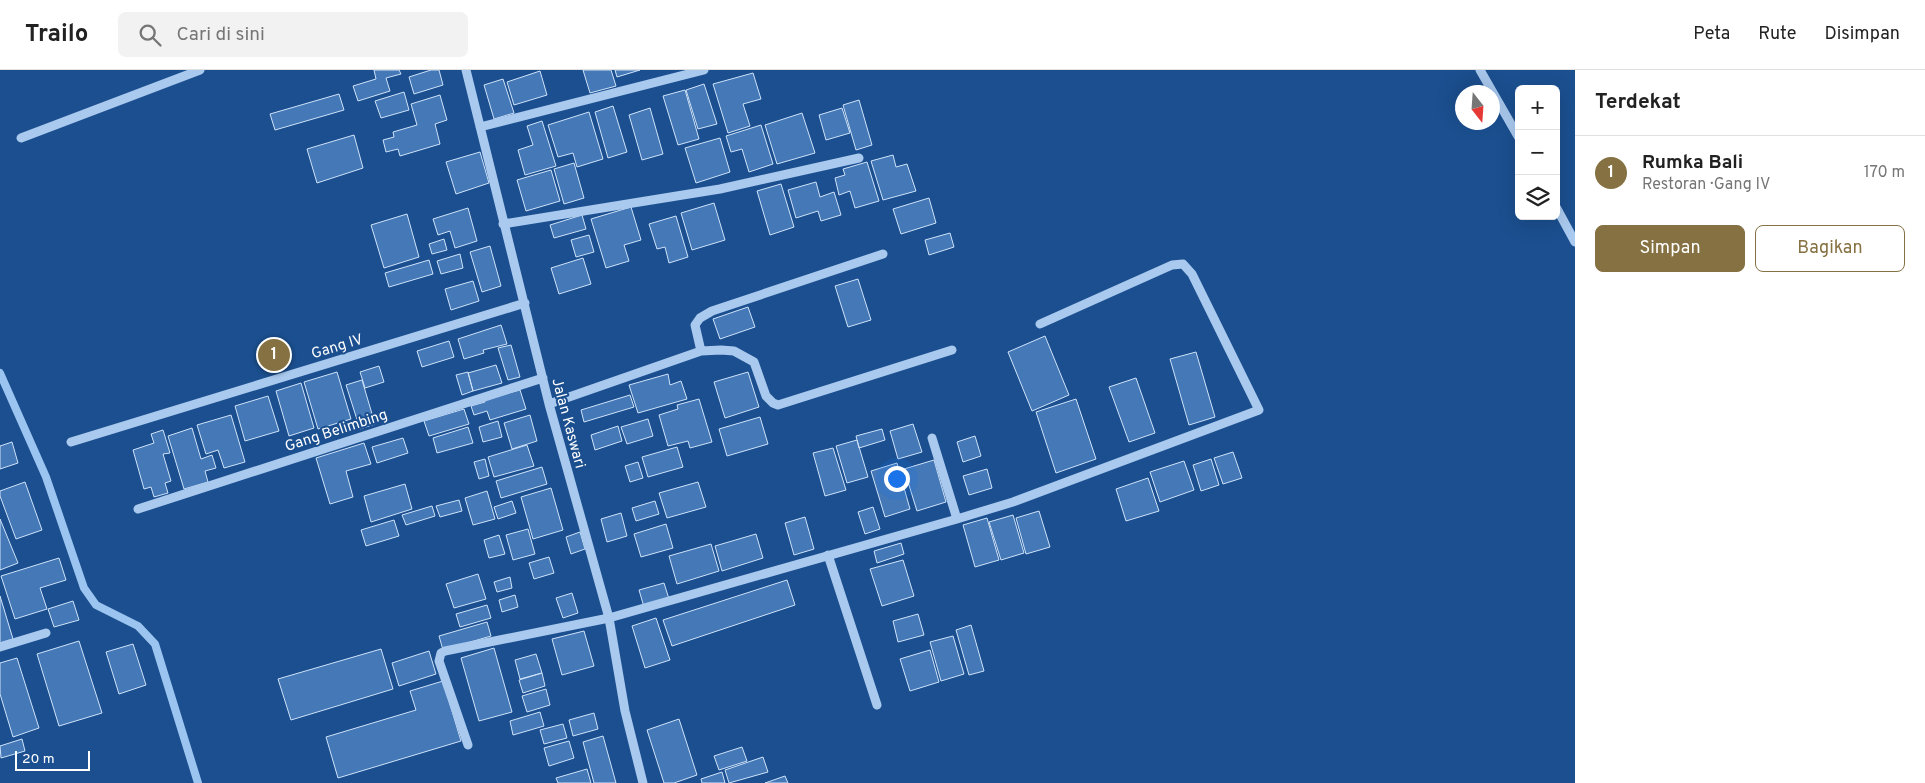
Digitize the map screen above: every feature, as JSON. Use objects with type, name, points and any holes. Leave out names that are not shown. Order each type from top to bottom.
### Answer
[{"type":"street","points":[[21,138],[200,70]]},
{"type":"street","name":"Jalan Kaswari","points":[[466,70],[549,404],[609,618],[625,712],[643,783]]},
{"type":"street","points":[[480,127],[704,70]]},
{"type":"street","points":[[1480,70],[1515,131]]},
{"type":"street","points":[[503,224],[720,189],[859,158]]},
{"type":"street","points":[[1560,214],[1575,242]]},
{"type":"street","points":[[701,351],[695,325],[704,316],[883,254]]},
{"type":"street","points":[[468,745],[439,661],[442,653],[457,648],[609,618],[957,519],[1013,502],[1259,410],[1192,274],[1182,264],[1172,265],[1040,324]]},
{"type":"street","name":"Gang IV","points":[[71,442],[525,303]]},
{"type":"street","points":[[549,404],[701,351],[734,351],[754,362],[766,396],[778,405],[952,350]]},
{"type":"street","name":"Gang Belimbing","points":[[138,509],[543,378]]},
{"type":"street","points":[[932,438],[957,519]]},
{"type":"street","points":[[828,555],[877,705]]},
{"type":"street","points":[[0,647],[46,633]]},
{"type":"building","points":[[374,70],[399,70],[401,74],[386,78],[390,91],[358,101],[353,86],[376,79]]},
{"type":"building","points":[[431,70],[439,70],[443,85],[414,94],[409,77]]},
{"type":"building","points":[[583,70],[611,70],[616,86],[590,93]]},
{"type":"building","points":[[615,70],[640,70],[617,77]]},
{"type":"building","points":[[540,71],[547,95],[514,105],[507,82]]},
{"type":"building","points":[[753,73],[761,99],[743,104],[750,126],[728,133],[713,84]]},
{"type":"building","points":[[503,79],[514,113],[494,119],[484,85]]},
{"type":"building","points":[[704,84],[717,124],[698,129],[686,90]]},
{"type":"building","points":[[685,90],[699,139],[678,145],[663,96]]},
{"type":"building","points":[[404,92],[409,110],[381,118],[375,101]]},
{"type":"building","points":[[339,94],[344,110],[275,130],[270,114]]},
{"type":"building","points":[[440,95],[447,120],[435,124],[440,144],[400,156],[398,149],[386,152],[383,140],[394,137],[393,132],[417,125],[411,104]]},
{"type":"building","points":[[859,100],[872,145],[856,150],[843,105]]},
{"type":"building","points":[[613,106],[627,152],[608,158],[595,112]]},
{"type":"building","points":[[650,108],[663,154],[642,160],[629,115]]},
{"type":"building","points":[[842,108],[850,133],[826,140],[819,115]]},
{"type":"building","points":[[589,112],[603,159],[577,167],[573,153],[558,157],[548,125]]},
{"type":"building","points":[[802,113],[815,153],[777,164],[765,125]]},
{"type":"building","points":[[542,121],[556,166],[525,175],[518,150],[533,145],[527,126]]},
{"type":"building","points":[[761,125],[773,164],[749,172],[742,149],[731,152],[726,136]]},
{"type":"building","points":[[354,135],[363,168],[317,183],[307,149]]},
{"type":"building","points":[[720,138],[730,172],[696,183],[685,148]]},
{"type":"building","points":[[480,152],[489,183],[456,194],[446,162]]},
{"type":"building","points":[[893,155],[896,167],[907,164],[916,191],[883,200],[871,161]]},
{"type":"building","points":[[867,162],[879,201],[855,208],[850,191],[839,195],[835,178],[845,175],[843,169]]},
{"type":"building","points":[[574,163],[584,198],[564,204],[554,169]]},
{"type":"building","points":[[551,170],[560,201],[526,211],[517,180]]},
{"type":"building","points":[[816,182],[820,197],[834,192],[841,215],[821,221],[818,211],[796,218],[788,190]]},
{"type":"building","points":[[781,184],[794,227],[770,235],[757,191]]},
{"type":"building","points":[[929,198],[936,223],[901,234],[893,209]]},
{"type":"building","points":[[714,203],[725,240],[692,250],[681,213]]},
{"type":"building","points":[[631,207],[641,240],[624,245],[629,261],[606,268],[591,219]]},
{"type":"building","points":[[468,208],[477,241],[455,248],[450,231],[438,235],[433,219]]},
{"type":"building","points":[[407,214],[419,257],[384,268],[371,225]]},
{"type":"building","points":[[582,215],[586,229],[554,238],[550,225]]},
{"type":"building","points":[[676,216],[688,257],[669,263],[665,247],[657,249],[649,224]]},
{"type":"building","points":[[950,233],[954,247],[929,255],[925,240]]},
{"type":"building","points":[[589,235],[594,252],[576,257],[571,240]]},
{"type":"building","points":[[444,239],[447,250],[432,254],[429,244]]},
{"type":"building","points":[[490,246],[501,286],[482,292],[470,252]]},
{"type":"building","points":[[460,254],[463,268],[441,274],[437,261]]},
{"type":"building","points":[[583,258],[591,284],[559,294],[551,268]]},
{"type":"building","points":[[429,260],[433,274],[389,287],[385,273]]},
{"type":"building","points":[[858,279],[871,320],[848,327],[835,286]]},
{"type":"building","points":[[473,281],[479,301],[451,310],[445,289]]},
{"type":"building","points":[[748,307],[755,327],[720,339],[713,319]]},
{"type":"building","points":[[501,325],[507,344],[483,350],[484,353],[464,359],[458,339]]},
{"type":"building","points":[[1045,336],[1069,395],[1032,411],[1008,352]]},
{"type":"building","points":[[449,341],[454,357],[422,367],[417,351]]},
{"type":"building","points":[[511,345],[520,377],[508,380],[498,348]]},
{"type":"building","points":[[1196,352],[1215,417],[1189,425],[1170,359]]},
{"type":"building","points":[[496,365],[502,383],[473,391],[468,373]]},
{"type":"building","points":[[379,366],[384,382],[365,388],[360,372]]},
{"type":"building","points":[[337,372],[351,419],[318,429],[304,382]]},
{"type":"building","points":[[468,372],[473,391],[462,395],[456,375]]},
{"type":"building","points":[[748,372],[759,407],[725,418],[714,382]]},
{"type":"building","points":[[668,374],[670,385],[681,381],[687,399],[638,413],[629,385]]},
{"type":"building","points":[[1136,378],[1155,433],[1129,442],[1109,387]]},
{"type":"building","points":[[362,380],[375,424],[360,429],[346,385]]},
{"type":"building","points":[[301,383],[314,428],[289,436],[276,391]]},
{"type":"building","points":[[520,390],[526,409],[490,420],[487,411],[474,415],[471,406],[485,402],[484,400]]},
{"type":"building","points":[[630,395],[634,407],[584,422],[581,410]]},
{"type":"building","points":[[268,396],[279,431],[245,441],[235,406]]},
{"type":"building","points":[[699,399],[712,442],[690,448],[688,441],[668,446],[659,415],[678,409],[677,405]]},
{"type":"building","points":[[1076,399],[1096,459],[1056,473],[1036,412]]},
{"type":"building","points":[[464,409],[469,424],[429,436],[424,421]]},
{"type":"building","points":[[231,415],[245,462],[224,468],[218,450],[206,454],[197,425]]},
{"type":"building","points":[[530,415],[537,441],[512,449],[504,423]]},
{"type":"building","points":[[760,417],[768,444],[727,456],[719,429]]},
{"type":"building","points":[[648,419],[653,436],[627,444],[621,427]]},
{"type":"building","points":[[498,421],[502,437],[483,442],[479,427]]},
{"type":"building","points":[[913,424],[922,452],[898,459],[890,431]]},
{"type":"building","points":[[618,426],[622,441],[595,450],[591,435]]},
{"type":"building","points":[[468,427],[473,443],[437,453],[433,438]]},
{"type":"building","points":[[192,428],[201,459],[212,455],[216,468],[205,471],[208,482],[184,489],[168,436]]},
{"type":"building","points":[[882,429],[885,440],[859,448],[856,436]]},
{"type":"building","points":[[163,430],[170,453],[163,454],[171,481],[165,483],[168,493],[154,497],[151,487],[144,489],[133,450],[154,443],[151,434]]},
{"type":"building","points":[[975,436],[981,456],[963,462],[957,442]]},
{"type":"building","points":[[403,438],[408,453],[377,463],[372,447]]},
{"type":"building","points":[[857,440],[868,477],[847,483],[836,446]]},
{"type":"building","points":[[12,442],[18,463],[0,469],[0,446]]},
{"type":"building","points":[[364,443],[371,464],[346,471],[353,497],[330,504],[316,458]]},
{"type":"building","points":[[527,445],[534,466],[494,477],[488,457]]},
{"type":"building","points":[[677,447],[683,467],[648,477],[642,457]]},
{"type":"building","points":[[833,448],[846,490],[825,496],[813,453]]},
{"type":"building","points":[[1233,452],[1242,478],[1223,484],[1214,458]]},
{"type":"building","points":[[485,459],[489,476],[479,479],[474,462]]},
{"type":"building","points":[[1211,459],[1219,485],[1201,491],[1193,465]]},
{"type":"building","points":[[934,460],[946,502],[917,511],[904,469]]},
{"type":"building","points":[[1184,461],[1194,490],[1160,502],[1150,472]]},
{"type":"building","points":[[638,462],[643,478],[630,482],[625,466]]},
{"type":"building","points":[[897,463],[910,509],[885,517],[871,471]]},
{"type":"building","points":[[542,467],[547,484],[501,498],[496,481]]},
{"type":"building","points":[[987,469],[992,488],[969,495],[963,476]]},
{"type":"building","points":[[1148,478],[1159,511],[1126,521],[1116,489]]},
{"type":"building","points":[[25,482],[42,530],[16,539],[0,496],[0,491]]},
{"type":"building","points":[[698,482],[706,507],[667,518],[659,493]]},
{"type":"building","points":[[405,484],[412,509],[371,522],[364,496]]},
{"type":"building","points":[[551,488],[563,530],[533,539],[521,497]]},
{"type":"building","points":[[487,491],[495,519],[473,525],[465,498]]},
{"type":"building","points":[[459,500],[462,511],[440,517],[436,506]]},
{"type":"building","points":[[512,501],[516,513],[498,519],[494,507]]},
{"type":"building","points":[[655,501],[659,514],[636,521],[632,508]]},
{"type":"building","points":[[432,506],[435,516],[406,525],[402,515]]},
{"type":"building","points":[[873,507],[880,529],[865,534],[858,512]]},
{"type":"building","points":[[1039,511],[1050,547],[1026,554],[1016,518]]},
{"type":"building","points":[[621,513],[627,536],[607,542],[601,519]]},
{"type":"building","points":[[1013,515],[1024,553],[1001,560],[989,522]]},
{"type":"building","points":[[805,517],[814,549],[794,555],[785,523]]},
{"type":"building","points":[[987,518],[999,560],[975,567],[963,525]]},
{"type":"building","points":[[0,519],[18,563],[0,570]]},
{"type":"building","points":[[394,520],[399,536],[366,546],[361,530]]},
{"type":"building","points":[[666,524],[673,548],[641,557],[634,534]]},
{"type":"building","points":[[528,529],[535,554],[513,560],[506,535]]},
{"type":"building","points":[[580,532],[585,549],[571,554],[566,537]]},
{"type":"building","points":[[756,534],[763,558],[722,571],[715,546]]},
{"type":"building","points":[[499,535],[505,554],[489,558],[484,540]]},
{"type":"building","points":[[901,543],[904,554],[877,563],[874,551]]},
{"type":"building","points":[[711,544],[719,571],[677,584],[669,556]]},
{"type":"building","points":[[549,557],[554,573],[534,579],[529,563]]},
{"type":"building","points":[[59,558],[66,580],[40,588],[47,609],[15,619],[1,576]]},
{"type":"building","points":[[903,560],[914,596],[882,606],[870,569]]},
{"type":"building","points":[[478,574],[486,599],[454,608],[446,584]]},
{"type":"building","points":[[510,577],[512,588],[497,592],[494,582]]},
{"type":"building","points":[[787,580],[795,605],[672,646],[663,620]]},
{"type":"building","points":[[664,583],[669,599],[644,607],[639,590]]},
{"type":"building","points":[[572,593],[578,613],[563,618],[556,598]]},
{"type":"building","points":[[515,595],[518,607],[502,612],[499,600]]},
{"type":"building","points":[[0,596],[13,639],[0,643]]},
{"type":"building","points":[[73,601],[79,620],[54,627],[48,609]]},
{"type":"building","points":[[487,605],[491,618],[460,627],[456,614]]},
{"type":"building","points":[[918,614],[924,635],[898,642],[893,621]]},
{"type":"building","points":[[656,618],[670,660],[645,668],[632,626]]},
{"type":"building","points":[[487,622],[491,636],[443,650],[439,636]]},
{"type":"building","points":[[971,625],[984,671],[969,675],[956,630]]},
{"type":"building","points":[[584,631],[594,666],[562,675],[552,639]]},
{"type":"building","points":[[953,636],[964,674],[941,681],[930,642]]},
{"type":"building","points":[[79,641],[102,713],[59,726],[37,654]]},
{"type":"building","points":[[133,644],[146,685],[119,694],[106,652]]},
{"type":"building","points":[[494,648],[512,712],[479,721],[461,658]]},
{"type":"building","points":[[381,649],[393,689],[291,720],[278,679]]},
{"type":"building","points":[[930,650],[939,682],[910,691],[900,659]]},
{"type":"building","points":[[429,651],[436,674],[399,686],[392,663]]},
{"type":"building","points":[[536,654],[542,673],[520,679],[515,660]]},
{"type":"building","points":[[17,658],[39,728],[13,737],[0,694],[0,663]]},
{"type":"building","points":[[542,673],[545,686],[523,693],[519,680]]},
{"type":"building","points":[[443,681],[461,741],[338,778],[326,737],[416,710],[410,691]]},
{"type":"building","points":[[546,689],[550,705],[527,712],[522,696]]},
{"type":"building","points":[[540,712],[544,726],[513,735],[510,721]]},
{"type":"building","points":[[594,713],[598,729],[573,736],[569,720]]},
{"type":"building","points":[[679,719],[697,775],[674,783],[664,783],[647,730]]},
{"type":"building","points":[[563,724],[567,738],[544,744],[540,730]]},
{"type":"building","points":[[603,736],[616,783],[594,783],[583,742]]},
{"type":"building","points":[[22,739],[25,751],[1,758],[0,746]]},
{"type":"building","points":[[569,741],[574,758],[549,766],[544,748]]},
{"type":"building","points":[[742,747],[747,761],[719,770],[714,756]]},
{"type":"building","points":[[763,757],[768,772],[729,783],[725,770]]},
{"type":"building","points":[[587,769],[591,783],[558,783],[556,778]]},
{"type":"building","points":[[722,772],[725,783],[702,783],[701,779]]},
{"type":"building","points":[[785,776],[788,783],[765,783]]},
{"type":"waterway","points":[[0,373],[46,477],[84,588],[96,605],[138,626],[155,644],[198,783]]},
{"type":"place","name":"Rumka Bali","points":[[274,355]]}]
